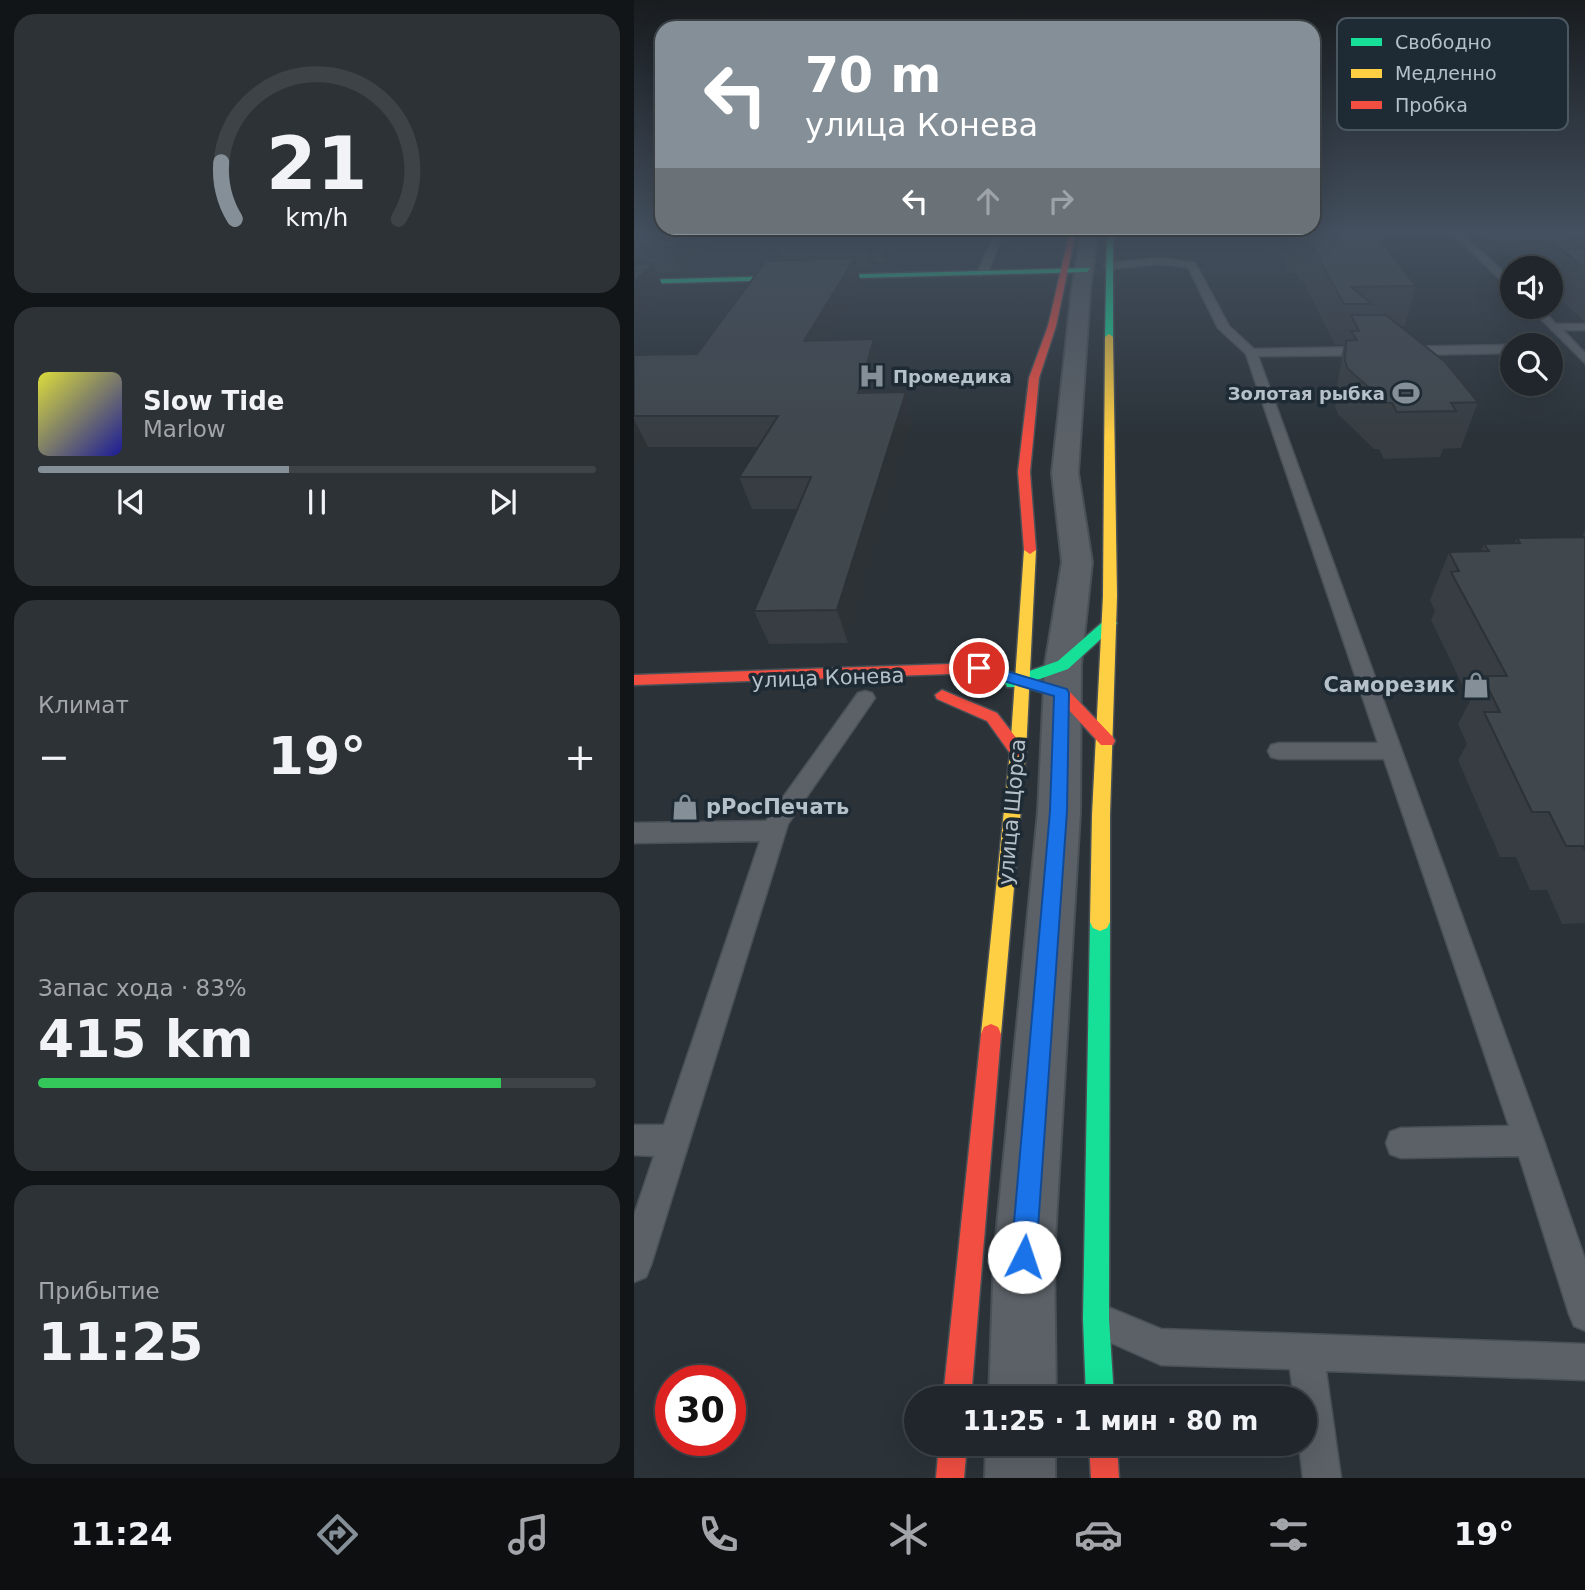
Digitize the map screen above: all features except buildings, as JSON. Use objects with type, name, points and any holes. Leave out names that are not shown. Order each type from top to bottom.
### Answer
[{"type":"main road","name":"улица Щорса","points":[[958,1386],[1018,752],[1049,679],[1026,632],[1031,565],[1024,472],[1032,391],[1052,326],[1071,300]]},
{"type":"main road","name":"улица Щорса","points":[[1091,300],[1110,623],[1107,741],[1101,814],[1096,1318],[1100,1386]]},
{"type":"main road","points":[[997,687],[1049,679],[1110,623]]},
{"type":"main road","points":[[979,668],[1026,632]]},
{"type":"main road","name":"улица Конева","points":[[634,680],[979,668],[1049,679]]},
{"type":"main road","points":[[1049,679],[1107,741]]},
{"type":"main road","name":"улица Конева","points":[[920,696],[974,692]]},
{"type":"main road","points":[[942,695],[992,717],[1018,752]]},
{"type":"main road","points":[[950,1478],[952,1456]]},
{"type":"main road","points":[[1104,1456],[1105,1478]]},
{"type":"street","name":"улица Щорса","points":[[1022,1386],[1024,1257],[1059,811],[1049,679],[1077,562],[1065,473],[1087,300]]},
{"type":"street","points":[[1021,1456],[1021,1478]]},
{"type":"lane","points":[[1210,300],[1224,328],[1251,353],[1529,1141],[1585,1314]]},
{"type":"lane","points":[[1545,319],[1585,361]]},
{"type":"lane","points":[[1553,327],[1585,327]]},
{"type":"lane","points":[[1563,348],[1573,348]]},
{"type":"lane","points":[[1251,353],[1500,349]]},
{"type":"lane","points":[[634,1265],[778,821],[861,698]]},
{"type":"lane","points":[[1279,751],[1390,751]]},
{"type":"lane","points":[[634,833],[776,831]]},
{"type":"lane","points":[[634,1140],[675,1141]]},
{"type":"lane","points":[[1400,1143],[1529,1141]]},
{"type":"lane","points":[[1096,1318],[1161,1347],[1585,1362]]},
{"type":"lane","points":[[1306,1351],[1322,1478]]},
{"type":"traffic: fast","points":[[1109,300],[1109,337]]},
{"type":"traffic: fast","points":[[1012,683],[1063,665],[1110,623]]},
{"type":"traffic: fast","points":[[1099,1386],[1096,1319],[1100,922]]},
{"type":"traffic: slow","points":[[1100,922],[1101,815],[1110,596],[1109,337]]},
{"type":"traffic: slow","points":[[991,1034],[1018,752],[1030,550]]},
{"type":"traffic: jam","points":[[1030,550],[1024,472],[1034,378],[1058,300]]},
{"type":"traffic: jam","points":[[634,680],[979,668],[1062,693],[1107,741]]},
{"type":"traffic: jam","points":[[942,695],[992,717],[1018,752]]},
{"type":"traffic: jam","points":[[958,1386],[991,1034]]},
{"type":"traffic: jam","points":[[950,1478],[952,1456]]},
{"type":"traffic: jam","points":[[1104,1456],[1105,1478]]},
{"type":"place","name":"Промедика","points":[[872,376]]},
{"type":"place","name":"Золотая рыбка","points":[[1406,393]]},
{"type":"place","name":"Саморезик","points":[[1476,685]]},
{"type":"place","name":"рРосПечать","points":[[685,807]]},
{"type":"route","points":[[979,668],[1062,693],[1059,811],[1024,1257]]}]
